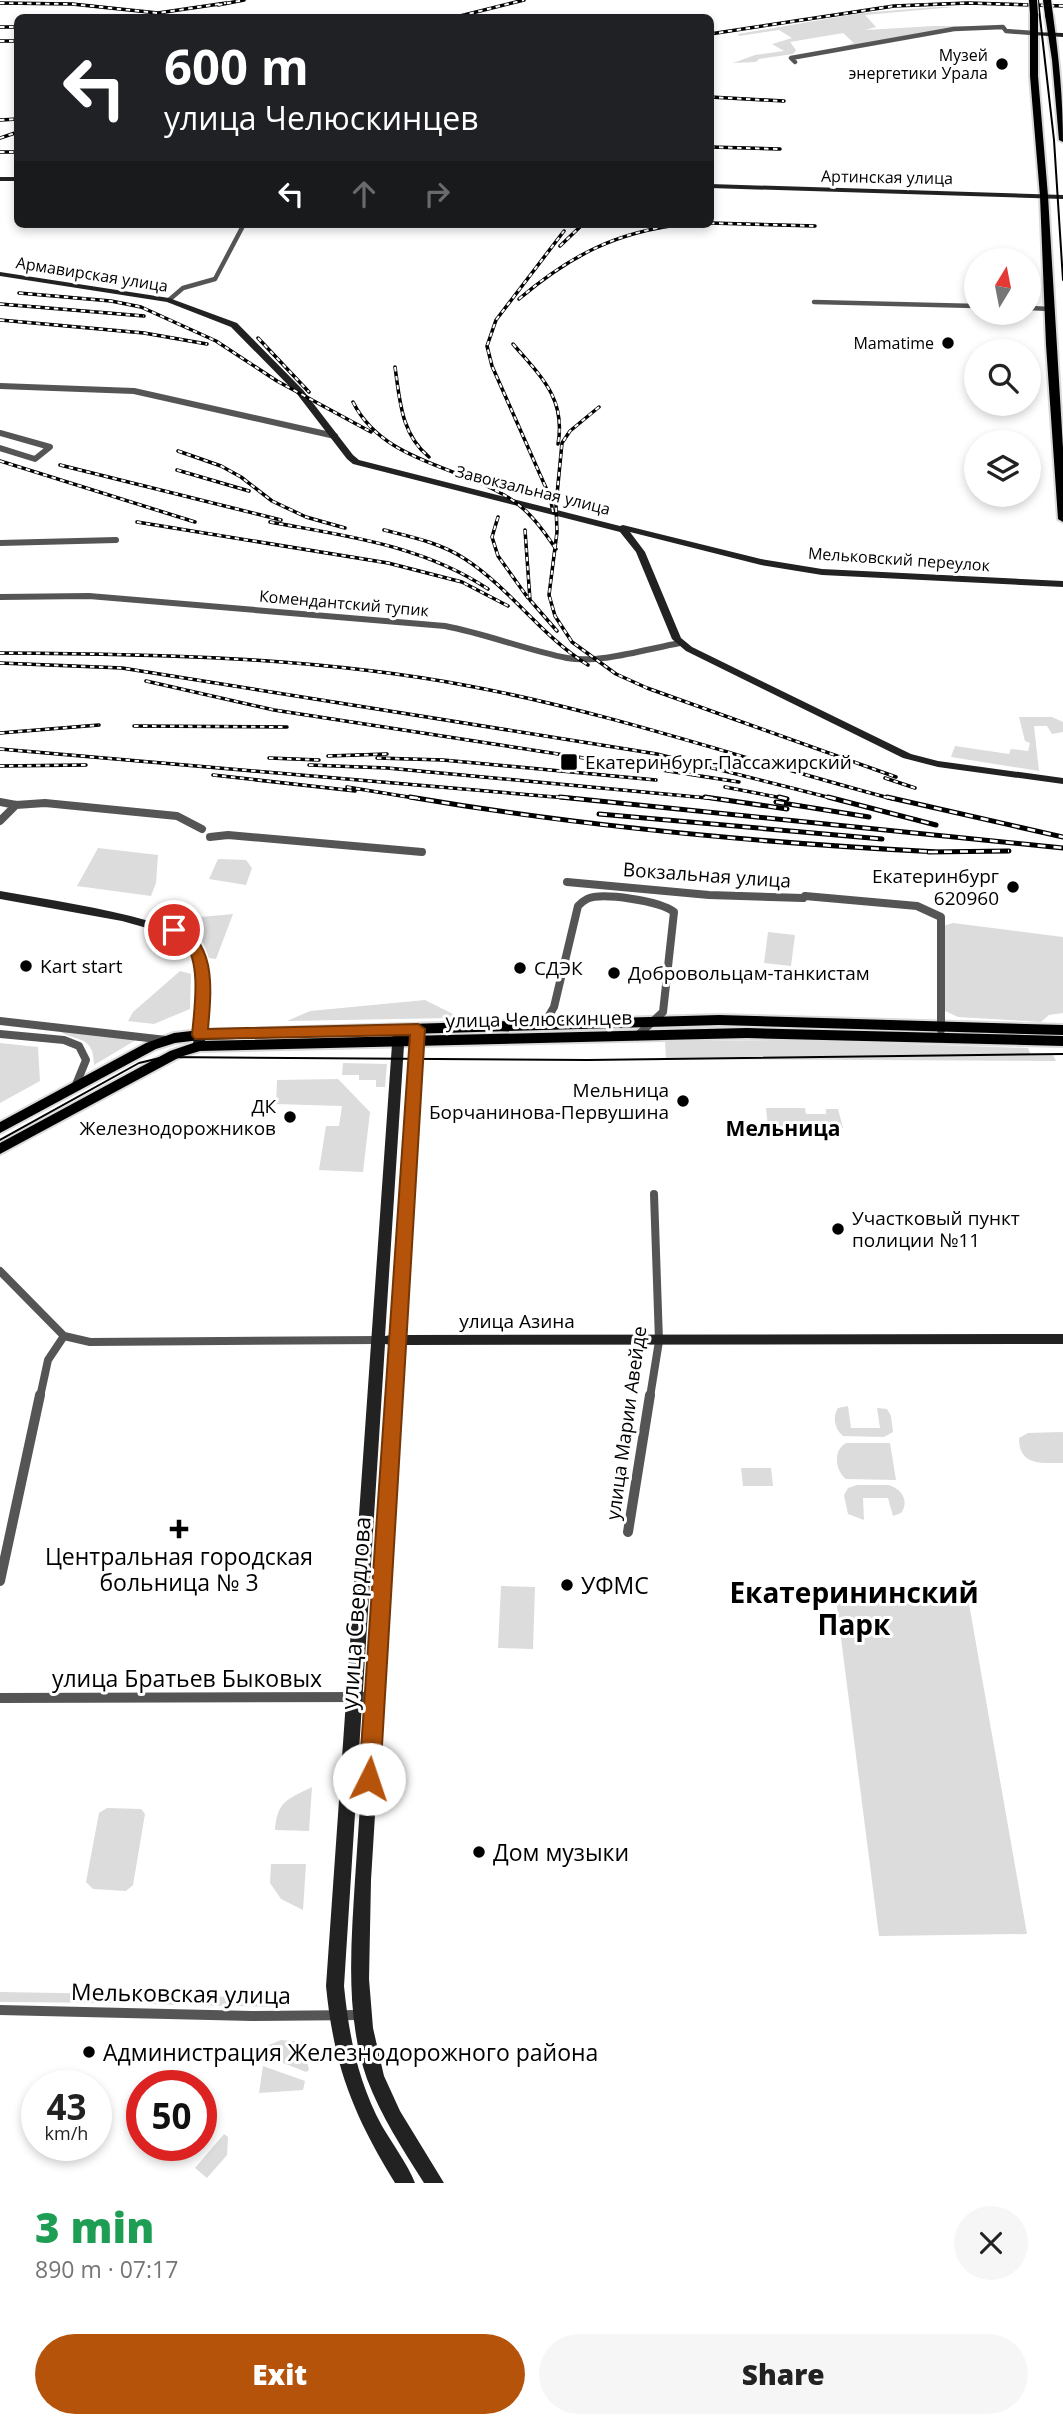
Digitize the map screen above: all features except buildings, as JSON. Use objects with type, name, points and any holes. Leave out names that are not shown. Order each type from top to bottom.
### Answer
[{"type":"main road","points":[[1033,0],[1063,515]]},
{"type":"main road","points":[[1047,0],[1053,34],[1063,140]]},
{"type":"main road","points":[[1033,33],[1063,35]]},
{"type":"main road","name":"Артинская улица","points":[[714,187],[1063,197]]},
{"type":"main road","name":"Армавирская улица","points":[[0,274],[169,300],[234,325],[300,392],[335,436]]},
{"type":"main road","name":"Завокзальная улица","points":[[335,436],[350,457],[367,466],[613,525],[629,535],[640,552],[680,643]]},
{"type":"main road","name":"Мельковский переулок","points":[[613,525],[774,565],[822,572],[1063,584]]},
{"type":"main road","points":[[640,552],[640,544],[645,539],[671,539]]},
{"type":"main road","points":[[680,643],[843,727],[908,756],[938,764],[1063,781]]},
{"type":"main road","points":[[0,895],[123,917],[183,934],[196,949],[201,965],[204,998],[200,1041]]},
{"type":"main road","name":"улица Челюскинцев","points":[[417,1035],[544,1024],[654,1020],[794,1020],[1063,1041]]},
{"type":"main road","name":"улица Челюскинцев","points":[[0,1128],[166,1040],[399,1035],[637,1036],[1063,1030]]},
{"type":"main road","name":"улица Свердлова","points":[[399,1035],[387,1175],[389,1189],[335,1957],[337,2017],[352,2086],[366,2118],[406,2183]]},
{"type":"main road","name":"улица Свердлова","points":[[417,1035],[360,1955],[362,2015],[376,2077],[394,2116],[435,2183]]},
{"type":"main road","name":"улица Челюскинцев","points":[[0,1149],[200,1041]]},
{"type":"main road","name":"улица Азина","points":[[378,1340],[1063,1339]]},
{"type":"street","points":[[795,62],[791,58],[954,29],[1003,27],[1006,31],[1033,33]]},
{"type":"street","points":[[169,300],[183,288],[215,279],[242,228]]},
{"type":"street","points":[[814,302],[964,306]]},
{"type":"street","points":[[1041,309],[1050,309]]},
{"type":"street","points":[[0,386],[134,391],[335,436]]},
{"type":"street","points":[[0,433],[50,447],[35,459],[0,448]]},
{"type":"street","points":[[0,543],[116,540]]},
{"type":"street","name":"Комендантский тупик","points":[[0,597],[89,596],[445,626],[567,658],[586,659],[680,643]]},
{"type":"street","points":[[0,802],[16,805],[37,802],[177,816],[202,830]]},
{"type":"street","points":[[0,821],[16,805]]},
{"type":"street","points":[[210,837],[228,835],[422,852]]},
{"type":"street","name":"Вокзальная улица","points":[[567,882],[719,895],[804,897],[916,906],[940,917],[942,1031]]},
{"type":"street","points":[[544,1024],[554,1007],[575,912],[582,902],[595,897],[661,904],[674,912],[663,1012],[637,1036]]},
{"type":"street","points":[[0,1021],[166,1040]]},
{"type":"street","points":[[52,1039],[57,1026]]},
{"type":"street","points":[[0,1034],[73,1043],[84,1051],[85,1068],[74,1088]]},
{"type":"street","name":"улица Марии Авейде","points":[[628,1532],[631,1501],[646,1430],[654,1354],[659,1341],[654,1194]]},
{"type":"street","points":[[0,1271],[64,1336],[48,1360],[0,1581]]},
{"type":"street","name":"улица Азина","points":[[64,1336],[90,1342],[378,1340]]},
{"type":"street","name":"улица Братьев Быковых","points":[[0,1698],[374,1697]]},
{"type":"street","name":"Мельковская улица","points":[[0,2010],[337,2017],[362,2015]]},
{"type":"shaded area","points":[[954,7],[865,15],[876,27],[865,30],[981,26],[833,49],[854,43],[843,33],[790,42],[796,50],[793,54],[759,59],[756,62],[733,63],[755,55],[784,51],[772,44],[792,38],[779,30],[738,34],[861,13]]},
{"type":"shaded area","points":[[1019,717],[1052,717],[1063,722],[1063,732],[1052,734],[1047,726],[1034,726],[1039,771],[951,757],[955,746],[1009,754],[1011,749],[1028,751],[1030,743],[1025,741]]},
{"type":"shaded area","points":[[98,848],[158,855],[156,883],[151,896],[77,886]]},
{"type":"shaded area","points":[[218,859],[246,860],[252,868],[246,885],[209,879]]},
{"type":"shaded area","points":[[233,914],[216,959],[209,958],[202,940],[200,917]]},
{"type":"shaded area","points":[[953,923],[1063,937],[1063,1013],[1049,1015],[1041,1022],[958,1017],[943,1010],[943,926]]},
{"type":"shaded area","points":[[768,932],[795,935],[791,966],[764,963]]},
{"type":"shaded area","points":[[180,971],[191,974],[190,1009],[154,1024],[128,1021],[133,1012]]},
{"type":"shaded area","points":[[425,1000],[453,1014],[451,1018],[287,1021],[310,1011]]},
{"type":"shaded area","points":[[59,1031],[136,1040],[94,1065],[91,1048],[87,1044]]},
{"type":"shaded area","points":[[791,1040],[1028,1048],[1031,1055],[1053,1055],[1056,1061],[666,1059],[665,1041]]},
{"type":"shaded area","points":[[0,1043],[38,1047],[40,1081],[0,1103]]},
{"type":"shaded area","points":[[343,1063],[387,1064],[385,1087],[376,1087],[376,1080],[359,1080],[359,1075],[342,1075]]},
{"type":"shaded area","points":[[338,1079],[370,1112],[363,1172],[319,1170],[326,1126],[339,1126],[342,1106],[276,1104],[277,1080]]},
{"type":"shaded area","points":[[766,1108],[805,1108],[806,1114],[826,1114],[826,1109],[838,1109],[843,1128],[768,1128]]},
{"type":"shaded area","points":[[848,1406],[851,1428],[880,1428],[877,1408],[887,1409],[891,1416],[893,1432],[884,1437],[843,1436],[836,1427],[835,1415],[838,1408]]},
{"type":"shaded area","points":[[1063,1432],[1063,1463],[1033,1461],[1023,1454],[1019,1438],[1028,1433]]},
{"type":"shaded area","points":[[846,1443],[890,1443],[896,1480],[846,1479],[838,1466],[837,1455]]},
{"type":"shaded area","points":[[741,1468],[771,1468],[773,1486],[743,1486]]},
{"type":"shaded area","points":[[857,1485],[888,1485],[903,1496],[905,1504],[901,1513],[893,1516],[888,1498],[863,1498],[864,1520],[848,1514],[844,1495],[848,1488]]},
{"type":"shaded area","points":[[501,1586],[535,1587],[533,1649],[498,1648]]},
{"type":"shaded area","points":[[968,1598],[1027,1934],[879,1936],[836,1599]]},
{"type":"shaded area","points":[[312,1787],[309,1831],[275,1830],[278,1813],[285,1802]]},
{"type":"shaded area","points":[[107,1808],[141,1809],[145,1814],[133,1885],[126,1891],[93,1889],[86,1882],[99,1813]]},
{"type":"shaded area","points":[[271,1864],[306,1864],[303,1910],[281,1899],[270,1883]]},
{"type":"shaded area","points":[[0,1992],[119,1994],[117,2003],[0,2002]]},
{"type":"shaded area","points":[[130,1994],[180,1996],[179,2005],[129,2003]]},
{"type":"shaded area","points":[[192,1996],[274,1998],[273,2007],[190,2005]]},
{"type":"shaded area","points":[[281,2040],[303,2042],[309,2070],[306,2072],[263,2055],[264,2047]]},
{"type":"shaded area","points":[[263,2066],[305,2081],[303,2090],[259,2093]]},
{"type":"shaded area","points":[[224,2134],[228,2137],[227,2155],[207,2178],[195,2168],[201,2161],[217,2161],[217,2142]]},
{"type":"tram line","points":[[1038,0],[1054,140],[1063,280]]},
{"type":"tram line","points":[[0,1140],[139,1063],[164,1057],[588,1060],[1063,1054]]},
{"type":"railway","points":[[218,5],[244,0]]},
{"type":"railway","points":[[468,14],[524,0]]},
{"type":"railway","points":[[0,3],[72,4],[158,13],[226,3]]},
{"type":"railway","points":[[714,33],[894,6],[968,3],[1063,6]]},
{"type":"railway","points":[[0,27],[14,27]]},
{"type":"railway","points":[[0,41],[14,41]]},
{"type":"railway","points":[[714,97],[784,101]]},
{"type":"railway","points":[[0,120],[14,119]]},
{"type":"railway","points":[[0,138],[14,133]]},
{"type":"railway","points":[[714,147],[780,149]]},
{"type":"railway","points":[[0,152],[14,152]]},
{"type":"railway","points":[[714,223],[815,226]]},
{"type":"railway","points":[[560,246],[579,228]]},
{"type":"railway","points":[[519,299],[576,258],[616,240],[660,228]]},
{"type":"railway","points":[[553,512],[550,497],[492,366],[487,346],[496,320],[564,231]]},
{"type":"railway","points":[[19,293],[111,301],[141,307],[216,341],[277,381],[371,432]]},
{"type":"railway","points":[[0,304],[144,316]]},
{"type":"railway","points":[[0,320],[144,333],[207,344]]},
{"type":"railway","points":[[258,338],[309,392]]},
{"type":"railway","points":[[513,344],[542,378],[555,401],[560,428],[558,444]]},
{"type":"railway","points":[[395,367],[407,427],[429,457]]},
{"type":"railway","points":[[353,402],[366,422],[383,438],[402,450],[489,487],[523,508],[555,548]]},
{"type":"railway","points":[[555,548],[562,443],[570,431],[599,407]]},
{"type":"railway","points":[[178,451],[221,466],[241,477],[272,501],[306,517],[345,528]]},
{"type":"railway","points":[[0,461],[195,522]]},
{"type":"railway","points":[[60,465],[281,520]]},
{"type":"railway","points":[[177,470],[249,491]]},
{"type":"railway","points":[[498,517],[492,537],[498,556],[528,598]]},
{"type":"railway","points":[[137,522],[388,563],[462,582],[508,606]]},
{"type":"railway","points":[[270,522],[355,538],[410,552],[463,574],[488,589]]},
{"type":"railway","points":[[384,530],[416,538],[456,553],[482,571],[555,640],[588,665]]},
{"type":"railway","points":[[525,530],[530,600],[557,631]]},
{"type":"railway","points":[[555,548],[549,595],[555,616],[572,642],[616,674],[647,688],[896,777]]},
{"type":"railway","points":[[0,653],[236,659],[411,676],[576,710],[893,799]]},
{"type":"railway","points":[[0,663],[122,668],[657,754],[835,799]]},
{"type":"railway","points":[[146,681],[274,710],[739,782]]},
{"type":"railway","points":[[0,733],[99,725]]},
{"type":"railway","points":[[134,726],[287,727]]},
{"type":"railway","points":[[0,749],[578,799]]},
{"type":"railway","points":[[328,756],[387,754]]},
{"type":"railway","points":[[269,758],[319,760]]},
{"type":"railway","points":[[377,758],[443,760],[656,780]]},
{"type":"railway","points":[[0,766],[86,765]]},
{"type":"railway","points":[[309,765],[387,768],[718,799]]},
{"type":"railway","points":[[213,775],[355,791]]},
{"type":"railway","points":[[885,778],[915,788]]},
{"type":"railway","points":[[347,787],[420,799]]},
{"type":"railway","points":[[725,787],[787,799],[779,797]]},
{"type":"railway","points":[[410,797],[541,817],[673,832],[936,852]]},
{"type":"railway","points":[[560,797],[1063,848]]},
{"type":"railway","points":[[705,797],[787,809]]},
{"type":"railway","points":[[828,797],[936,825]]},
{"type":"railway","points":[[887,797],[1063,837]]},
{"type":"railway","points":[[776,802],[869,817]]},
{"type":"railway","points":[[599,814],[882,839]]},
{"type":"railway","points":[[936,852],[1009,851]]},
{"type":"railway","points":[[928,852],[936,852]]},
{"type":"place","name":"Музей энергетики Урала","points":[[1002,64]]},
{"type":"place","name":"Mamatime","points":[[948,343]]},
{"type":"place","name":"Екатеринбург-Пассажирский","points":[[569,762]]},
{"type":"place","name":"Екатеринбург 620960","points":[[1013,887]]},
{"type":"place","name":"Kart start","points":[[26,966]]},
{"type":"place","name":"СДЭК","points":[[520,968]]},
{"type":"place","name":"Добровольцам-танкистам","points":[[614,973]]},
{"type":"place","name":"Мельница Борчанинова-Первушина","points":[[683,1101]]},
{"type":"place","name":"ДК Железнодорожников","points":[[290,1117]]},
{"type":"place","name":"Участковый пункт полиции №11","points":[[838,1229]]},
{"type":"place","name":"Центральная городская больница № 3","points":[[179,1529]]},
{"type":"place","name":"УФМС","points":[[567,1585]]},
{"type":"place","name":"Дом музыки","points":[[479,1852]]},
{"type":"place","name":"Администрация Железнодорожного района","points":[[89,2052]]},
{"type":"district","name":"Мельница","points":[[783,1128]]},
{"type":"district","name":"Екатерининский Парк","points":[[854,1608]]},
{"type":"route","points":[[174,930],[190,940],[199,956],[204,988],[200,1035],[418,1029],[369,1779]]}]
